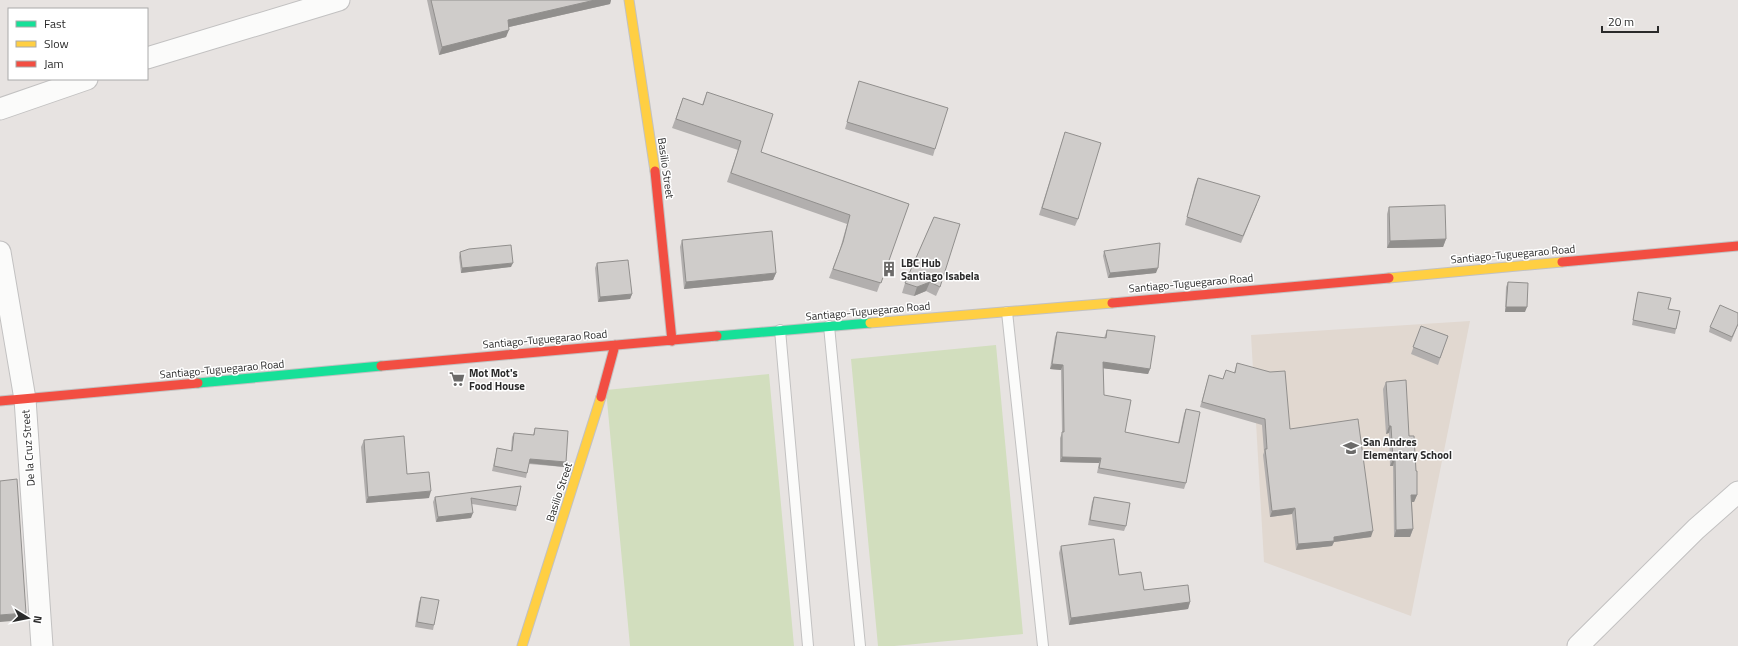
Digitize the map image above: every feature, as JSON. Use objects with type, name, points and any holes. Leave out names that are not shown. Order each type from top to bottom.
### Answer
[{"type":"main road","name":"Basilio Street","points":[[629,0],[643,99],[655,168],[672,340]]},
{"type":"main road","name":"Santiago-Tuguegarao Road","points":[[0,401],[780,330],[1007,312],[1738,246]]},
{"type":"main road","name":"Basilio Street","points":[[522,646],[594,422],[615,345]]},
{"type":"street","points":[[148,58],[339,0]]},
{"type":"street","points":[[0,109],[83,80]]},
{"type":"street","name":"De la Cruz Street","points":[[0,252],[24,399],[42,646]]},
{"type":"street","points":[[1578,646],[1696,529],[1738,492]]},
{"type":"lane","points":[[1007,312],[1043,646]]},
{"type":"lane","points":[[829,326],[860,646]]},
{"type":"lane","points":[[780,330],[808,646]]},
{"type":"shaded area","name":"San Andres Elementary School","points":[[1470,321],[1411,616],[1264,562],[1251,335]]},
{"type":"green space","points":[[996,345],[1023,634],[894,646],[878,646],[851,359]]},
{"type":"green space","points":[[769,374],[794,646],[630,646],[606,390]]},
{"type":"building","points":[[431,0],[595,0],[508,20],[509,30],[442,47]]},
{"type":"building","points":[[859,81],[948,108],[935,149],[847,122]]},
{"type":"building","points":[[707,92],[773,114],[761,152],[909,204],[881,283],[833,269],[843,242],[850,215],[731,173],[741,141],[676,119],[683,98],[703,105]]},
{"type":"building","points":[[1065,132],[1101,143],[1078,219],[1042,208]]},
{"type":"building","points":[[1198,178],[1260,196],[1243,236],[1187,217]]},
{"type":"building","points":[[1445,205],[1446,239],[1390,241],[1389,207]]},
{"type":"building","points":[[934,217],[960,224],[940,287],[930,282],[917,287],[905,283]]},
{"type":"building","points":[[772,231],[776,273],[686,282],[682,240]]},
{"type":"building","points":[[1160,243],[1158,268],[1110,273],[1104,251]]},
{"type":"building","points":[[511,245],[513,263],[462,268],[460,252],[469,249]]},
{"type":"building","points":[[628,260],[632,294],[600,297],[597,263]]},
{"type":"building","points":[[1508,282],[1528,283],[1527,307],[1506,307]]},
{"type":"building","points":[[1638,292],[1671,298],[1668,309],[1680,311],[1676,329],[1633,320]]},
{"type":"building","points":[[1720,305],[1738,313],[1738,324],[1732,337],[1710,327]]},
{"type":"building","points":[[1421,326],[1448,336],[1440,358],[1413,347]]},
{"type":"building","points":[[1107,330],[1155,336],[1150,369],[1103,362],[1104,395],[1131,400],[1125,432],[1179,443],[1186,409],[1200,412],[1186,483],[1099,468],[1101,458],[1062,457],[1062,432],[1064,432],[1063,365],[1052,364],[1057,332],[1106,338]]},
{"type":"building","points":[[1237,363],[1270,372],[1285,371],[1290,429],[1358,419],[1373,531],[1334,537],[1334,541],[1298,544],[1295,508],[1272,511],[1265,449],[1267,449],[1265,419],[1202,402],[1209,375],[1223,379],[1226,370],[1235,373]]},
{"type":"building","points":[[1406,380],[1409,436],[1414,436],[1417,471],[1417,495],[1411,495],[1413,529],[1396,530],[1395,459],[1393,459],[1391,426],[1389,426],[1386,382]]},
{"type":"building","points":[[535,428],[568,431],[566,462],[530,459],[527,473],[494,466],[497,448],[512,451],[514,433],[534,435]]},
{"type":"building","points":[[404,436],[407,474],[429,472],[431,491],[368,497],[364,440]]},
{"type":"building","points":[[17,479],[26,613],[0,615],[0,481]]},
{"type":"building","points":[[521,486],[517,506],[471,498],[473,513],[438,517],[435,497]]},
{"type":"building","points":[[1094,497],[1130,503],[1126,526],[1090,520]]},
{"type":"building","points":[[1114,539],[1119,575],[1141,572],[1144,590],[1188,585],[1190,602],[1071,618],[1061,546]]},
{"type":"building","points":[[421,597],[439,600],[434,625],[417,622]]},
{"type":"traffic: fast","points":[[717,336],[870,323]]},
{"type":"traffic: fast","points":[[198,383],[381,366]]},
{"type":"traffic: slow","points":[[629,0],[655,171]]},
{"type":"traffic: slow","points":[[1389,278],[1562,262]]},
{"type":"traffic: slow","points":[[870,323],[1112,303]]},
{"type":"traffic: slow","points":[[522,646],[601,397]]},
{"type":"traffic: jam","points":[[655,171],[672,341]]},
{"type":"traffic: jam","points":[[1562,262],[1738,246]]},
{"type":"traffic: jam","points":[[1112,303],[1389,278]]},
{"type":"traffic: jam","points":[[381,366],[717,336]]},
{"type":"traffic: jam","points":[[601,397],[615,345]]},
{"type":"traffic: jam","points":[[0,401],[198,383]]},
{"type":"place","name":"LBC Hub Santiago Isabela","points":[[889,269]]},
{"type":"place","name":"Mot Mot's Food House","points":[[457,379]]},
{"type":"place","name":"San Andres Elementary School","points":[[1351,448]]}]
